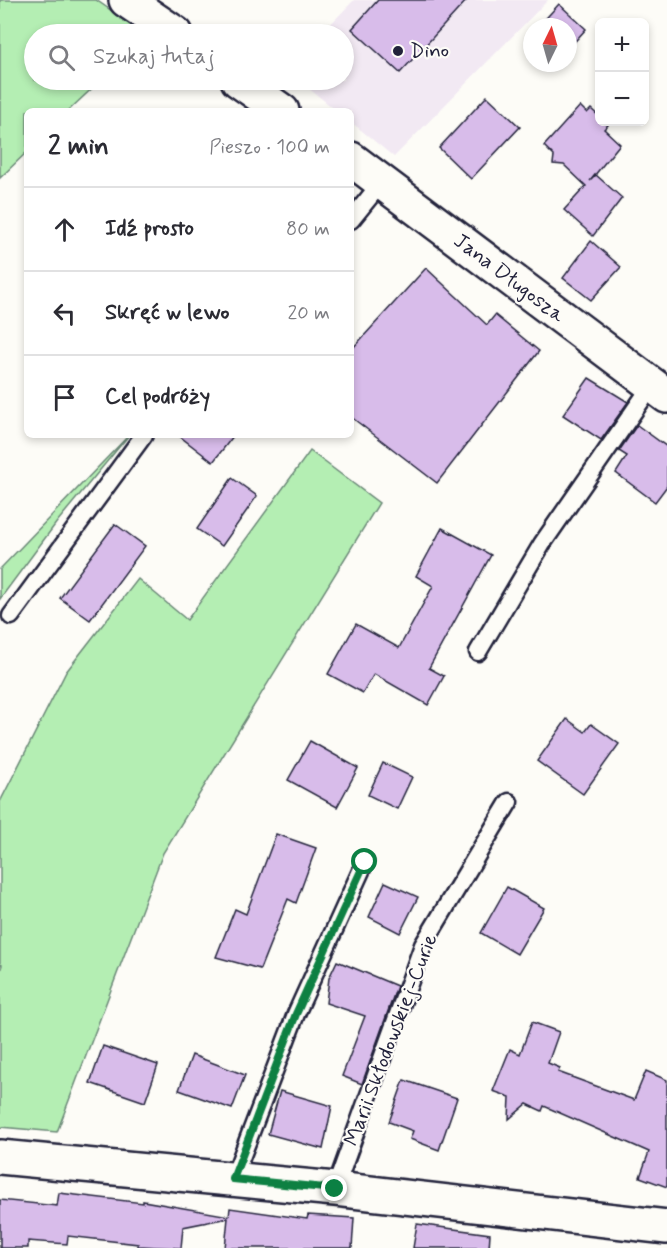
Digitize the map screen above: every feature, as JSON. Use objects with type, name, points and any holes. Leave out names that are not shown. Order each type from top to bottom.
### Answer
[{"type":"street","points":[[126,0],[161,24]]},
{"type":"street","points":[[252,90],[278,108]]},
{"type":"street","name":"Jana Długosza","points":[[354,161],[660,391]]},
{"type":"street","points":[[0,1156],[335,1189],[667,1227]]},
{"type":"lane","points":[[354,216],[381,183]]},
{"type":"lane","points":[[478,652],[542,544],[660,391]]},
{"type":"lane","points":[[11,616],[142,438]]},
{"type":"lane","name":"Marii Skłodowskiej-Curie","points":[[335,1189],[423,945],[509,802]]},
{"type":"lane","points":[[233,1179],[296,1014],[365,862]]},
{"type":"shaded area","points":[[354,0],[548,0],[530,18],[523,18],[523,25],[394,157],[354,124],[354,108],[333,108],[311,90],[354,90],[354,24],[331,24]]},
{"type":"green space","points":[[0,0],[96,0],[131,24],[24,24],[24,90],[90,90],[71,108],[24,108],[24,155],[0,178]]},
{"type":"green space","points":[[127,438],[57,522],[0,599],[0,569]]},
{"type":"green space","points":[[310,451],[379,503],[163,853],[57,1132],[0,1127],[0,971],[2,965],[0,964],[0,802],[66,672],[138,579],[187,620]]},
{"type":"building","name":"Dino","points":[[378,0],[467,0],[400,73],[354,31],[354,27]]},
{"type":"building","points":[[559,4],[574,18],[546,18]]},
{"type":"building","points":[[577,21],[586,29],[577,39]]},
{"type":"building","points":[[487,96],[520,127],[471,179],[439,148]]},
{"type":"building","points":[[580,106],[587,113],[591,109],[595,113],[595,126],[607,126],[604,129],[620,144],[590,181],[596,175],[622,198],[593,236],[564,210],[586,186],[564,165],[553,164],[554,156],[544,146]]},
{"type":"building","points":[[591,241],[621,267],[591,300],[563,278]]},
{"type":"building","points":[[426,268],[487,325],[495,315],[539,351],[437,483],[354,419],[354,347]]},
{"type":"building","points":[[589,378],[628,402],[601,440],[563,415]]},
{"type":"building","points":[[637,425],[667,447],[667,486],[655,502],[616,473],[627,456],[619,451]]},
{"type":"building","points":[[182,438],[232,438],[213,462]]},
{"type":"building","points":[[232,478],[257,496],[222,546],[197,529]]},
{"type":"building","points":[[115,524],[145,546],[90,620],[60,598]]},
{"type":"building","points":[[442,528],[491,555],[429,668],[444,676],[428,705],[374,674],[363,693],[328,674],[356,624],[399,648],[433,586],[416,576]]},
{"type":"building","points":[[567,719],[585,732],[591,724],[619,744],[583,794],[537,761]]},
{"type":"building","points":[[310,741],[358,768],[337,807],[288,780]]},
{"type":"building","points":[[383,763],[412,777],[397,809],[368,795]]},
{"type":"building","points":[[276,834],[316,848],[296,903],[288,899],[260,969],[216,957],[235,909],[246,914]]},
{"type":"building","points":[[385,882],[418,897],[400,933],[369,917]]},
{"type":"building","points":[[507,887],[544,908],[517,954],[481,933]]},
{"type":"building","points":[[337,961],[397,986],[362,1084],[342,1076],[365,1016],[326,1003],[329,978]]},
{"type":"building","points":[[532,1022],[559,1032],[548,1063],[560,1068],[558,1072],[634,1100],[646,1071],[667,1080],[667,1187],[640,1177],[649,1152],[544,1106],[542,1111],[527,1104],[509,1119],[510,1097],[493,1091],[510,1049],[520,1054]]},
{"type":"building","points":[[103,1046],[158,1065],[145,1102],[90,1083]]},
{"type":"building","points":[[192,1055],[245,1075],[232,1109],[179,1090]]},
{"type":"building","points":[[404,1080],[457,1098],[439,1150],[410,1139],[413,1131],[389,1122]]},
{"type":"building","points":[[280,1091],[332,1106],[323,1149],[268,1134]]},
{"type":"building","points":[[59,1193],[143,1203],[143,1201],[229,1216],[230,1208],[307,1219],[308,1215],[354,1218],[352,1248],[225,1248],[228,1218],[183,1227],[181,1248],[138,1246],[138,1244],[68,1236],[67,1244],[28,1241],[28,1248],[0,1248],[0,1200],[57,1206]]},
{"type":"building","points":[[417,1224],[490,1234],[489,1248],[413,1248]]},
{"type":"place","name":"Dino","points":[[398,51]]},
{"type":"route","points":[[335,1189],[233,1179],[296,1014],[365,862]]}]
